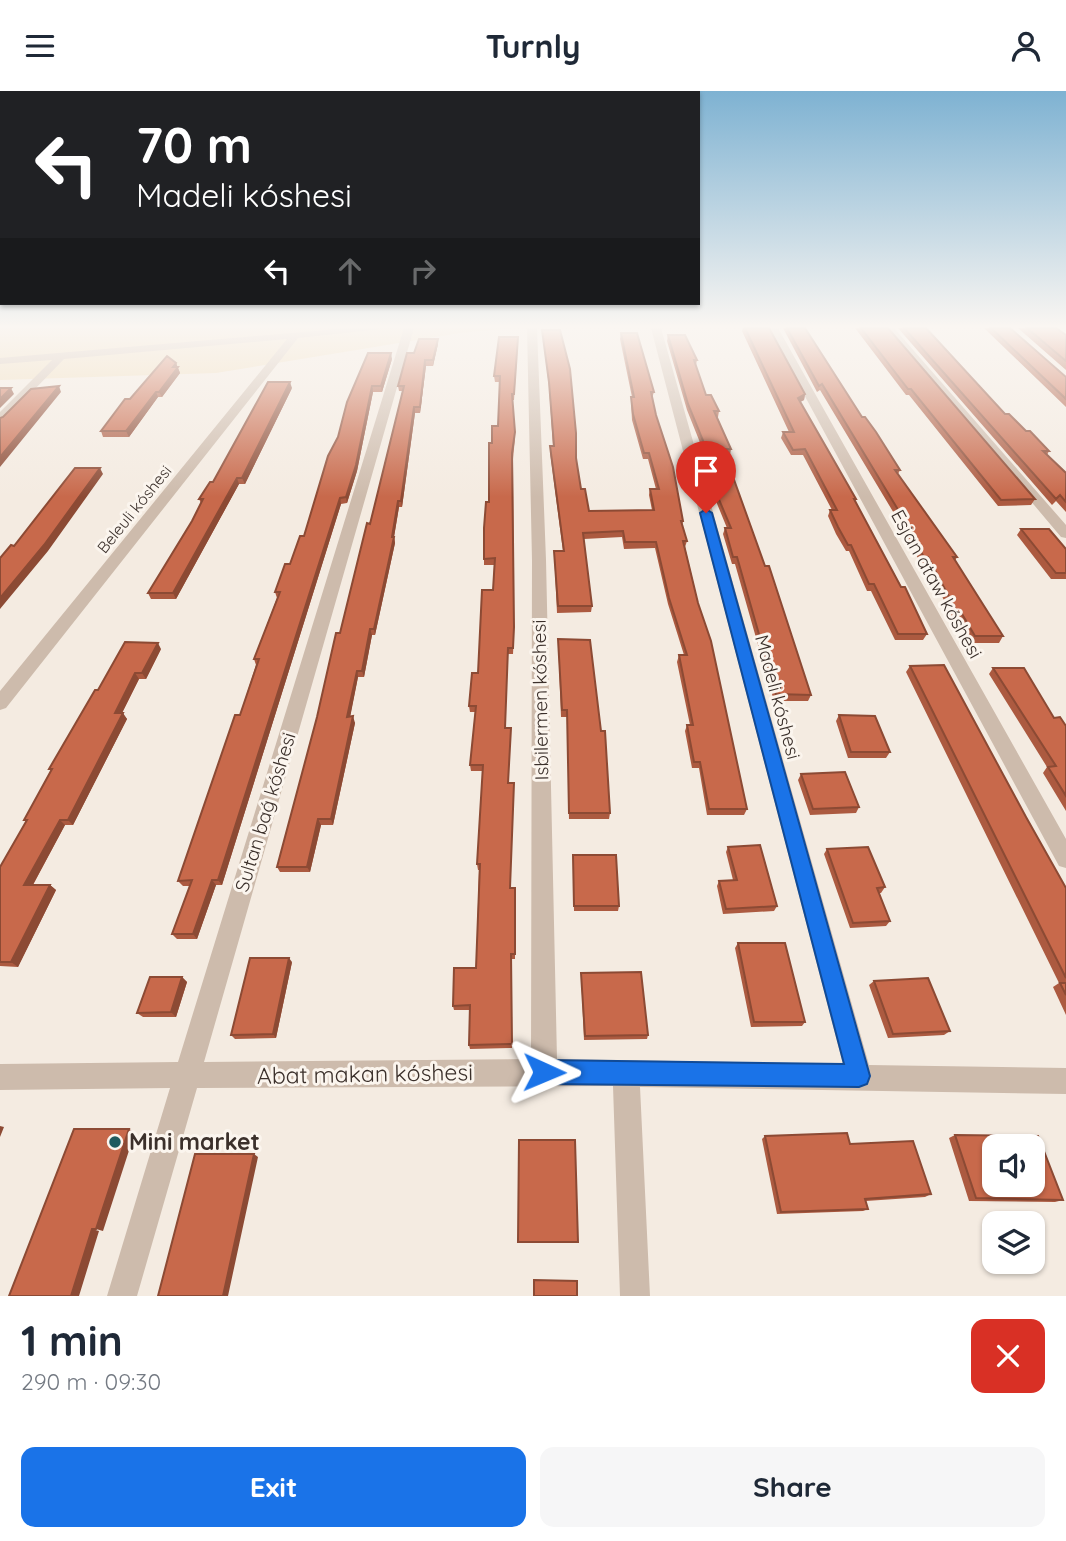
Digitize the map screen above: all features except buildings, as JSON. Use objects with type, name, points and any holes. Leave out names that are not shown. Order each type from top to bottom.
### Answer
[{"type":"street","points":[[0,419],[34,384]]},
{"type":"street","name":"Beleuli kóshesi","points":[[0,703],[256,384]]},
{"type":"street","name":"Sultan baǵ kóshesi","points":[[122,1296],[392,384]]},
{"type":"street","name":"Isbilermen kóshesi","points":[[534,384],[539,560],[544,1072]]},
{"type":"street","name":"Madeli kóshesi","points":[[671,384],[859,1076]]},
{"type":"street","name":"Esjan ataw kóshesi","points":[[805,384],[1066,859]]},
{"type":"street","points":[[937,384],[1066,534]]},
{"type":"street","name":"Abat makan kóshesi","points":[[0,1077],[544,1072],[1066,1081]]},
{"type":"street","points":[[626,1073],[635,1296]]},
{"type":"place","name":"Mini market","points":[[115,1142]]},
{"type":"route","points":[[544,1072],[859,1076],[706,513]]}]
